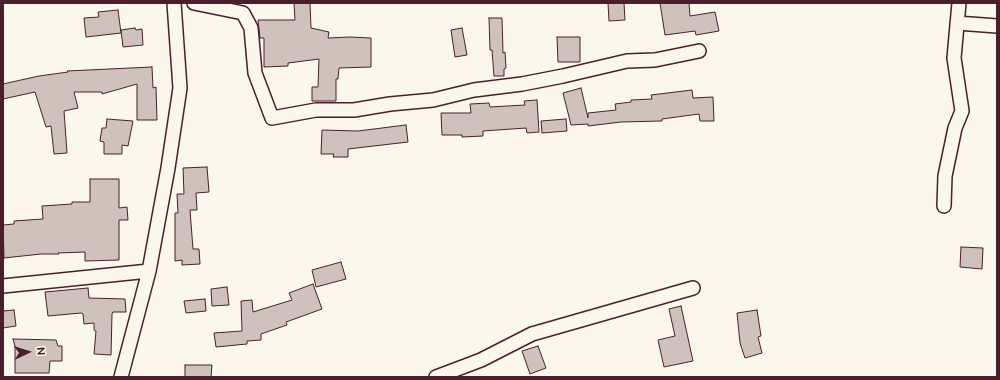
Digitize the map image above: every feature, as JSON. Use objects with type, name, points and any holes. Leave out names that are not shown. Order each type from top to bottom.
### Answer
[{"type":"street","points":[[121,377],[149,271],[168,168],[180,88],[174,3]]},
{"type":"street","points":[[194,3],[243,14],[251,28],[255,73],[272,118],[316,110],[354,110],[390,104],[433,100],[474,90],[522,84],[563,76],[627,60],[655,60],[699,51]]},
{"type":"street","points":[[944,206],[945,176],[955,128],[962,111],[954,58],[959,3]]},
{"type":"street","points":[[958,23],[997,26]]},
{"type":"street","points":[[3,286],[149,271]]},
{"type":"street","points":[[436,377],[480,360],[532,334],[693,288]]},
{"type":"building","points":[[294,3],[310,3],[311,28],[329,32],[328,38],[371,38],[371,67],[339,68],[338,79],[336,79],[336,101],[312,101],[312,87],[318,87],[319,59],[288,63],[288,66],[264,67],[264,38],[260,38],[258,20],[295,20]]},
{"type":"building","points":[[608,3],[624,3],[625,20],[609,21]]},
{"type":"building","points":[[660,3],[689,3],[690,16],[715,12],[719,31],[696,35],[695,31],[665,35]]},
{"type":"building","points":[[118,10],[121,33],[86,37],[84,18],[99,17],[98,12]]},
{"type":"building","points":[[489,18],[502,18],[503,53],[505,52],[506,68],[504,69],[504,76],[494,76],[492,50],[490,50]]},
{"type":"building","points":[[135,28],[136,30],[142,29],[143,45],[123,47],[121,30]]},
{"type":"building","points":[[462,28],[467,55],[455,57],[451,30]]},
{"type":"building","points":[[557,37],[580,37],[580,62],[558,62]]},
{"type":"building","points":[[152,67],[153,88],[156,87],[157,120],[137,120],[137,84],[102,94],[102,92],[74,92],[78,108],[64,111],[67,153],[54,154],[51,126],[46,127],[35,92],[3,99],[3,84],[39,76],[68,72],[67,71]]},
{"type":"building","points":[[581,88],[588,118],[588,113],[616,110],[615,104],[631,102],[631,100],[652,99],[651,95],[692,90],[693,98],[713,97],[714,121],[700,121],[699,114],[662,119],[662,121],[621,122],[588,126],[588,124],[571,125],[563,93]]},
{"type":"building","points":[[537,100],[539,132],[527,133],[526,128],[483,131],[483,136],[462,137],[462,135],[442,135],[441,113],[471,113],[470,104],[489,103],[490,107],[525,105],[524,101]]},
{"type":"building","points":[[107,119],[133,121],[128,146],[122,145],[122,154],[104,154],[104,142],[100,141],[102,128],[106,128]]},
{"type":"building","points":[[566,119],[567,131],[542,133],[541,121]]},
{"type":"building","points":[[406,125],[408,142],[348,149],[348,157],[333,157],[334,154],[321,154],[322,130],[358,131]]},
{"type":"building","points":[[207,167],[209,192],[196,193],[197,210],[190,210],[193,249],[199,249],[200,264],[182,265],[182,260],[175,261],[175,213],[178,213],[177,194],[184,194],[183,168]]},
{"type":"building","points":[[90,179],[119,179],[119,208],[127,207],[128,220],[119,220],[119,260],[85,261],[85,252],[41,254],[4,258],[3,225],[14,224],[14,221],[43,219],[42,206],[72,204],[72,202],[90,202]]},
{"type":"building","points":[[961,247],[983,248],[982,269],[960,267]]},
{"type":"building","points":[[341,262],[346,279],[316,287],[312,270]]},
{"type":"building","points":[[313,284],[322,309],[286,322],[287,325],[261,334],[261,340],[247,341],[247,344],[216,347],[214,333],[242,331],[241,301],[252,300],[253,312],[292,300],[289,293]]},
{"type":"building","points":[[227,287],[229,305],[212,306],[211,289]]},
{"type":"building","points":[[88,288],[89,298],[125,299],[126,312],[113,312],[112,314],[111,355],[94,354],[96,331],[94,330],[94,323],[84,324],[83,314],[48,316],[45,292]]},
{"type":"building","points":[[205,299],[206,311],[186,313],[184,301]]},
{"type":"building","points":[[681,306],[693,361],[664,367],[658,340],[675,336],[669,309]]},
{"type":"building","points":[[14,310],[16,326],[3,328],[3,311]]},
{"type":"building","points":[[757,310],[761,336],[758,337],[762,353],[745,358],[740,343],[737,313]]},
{"type":"building","points":[[13,339],[56,340],[58,346],[62,346],[62,361],[50,361],[49,373],[15,373],[15,346]]},
{"type":"building","points":[[538,346],[546,368],[530,374],[522,351]]},
{"type":"building","points":[[185,365],[212,365],[211,377],[185,377]]}]
